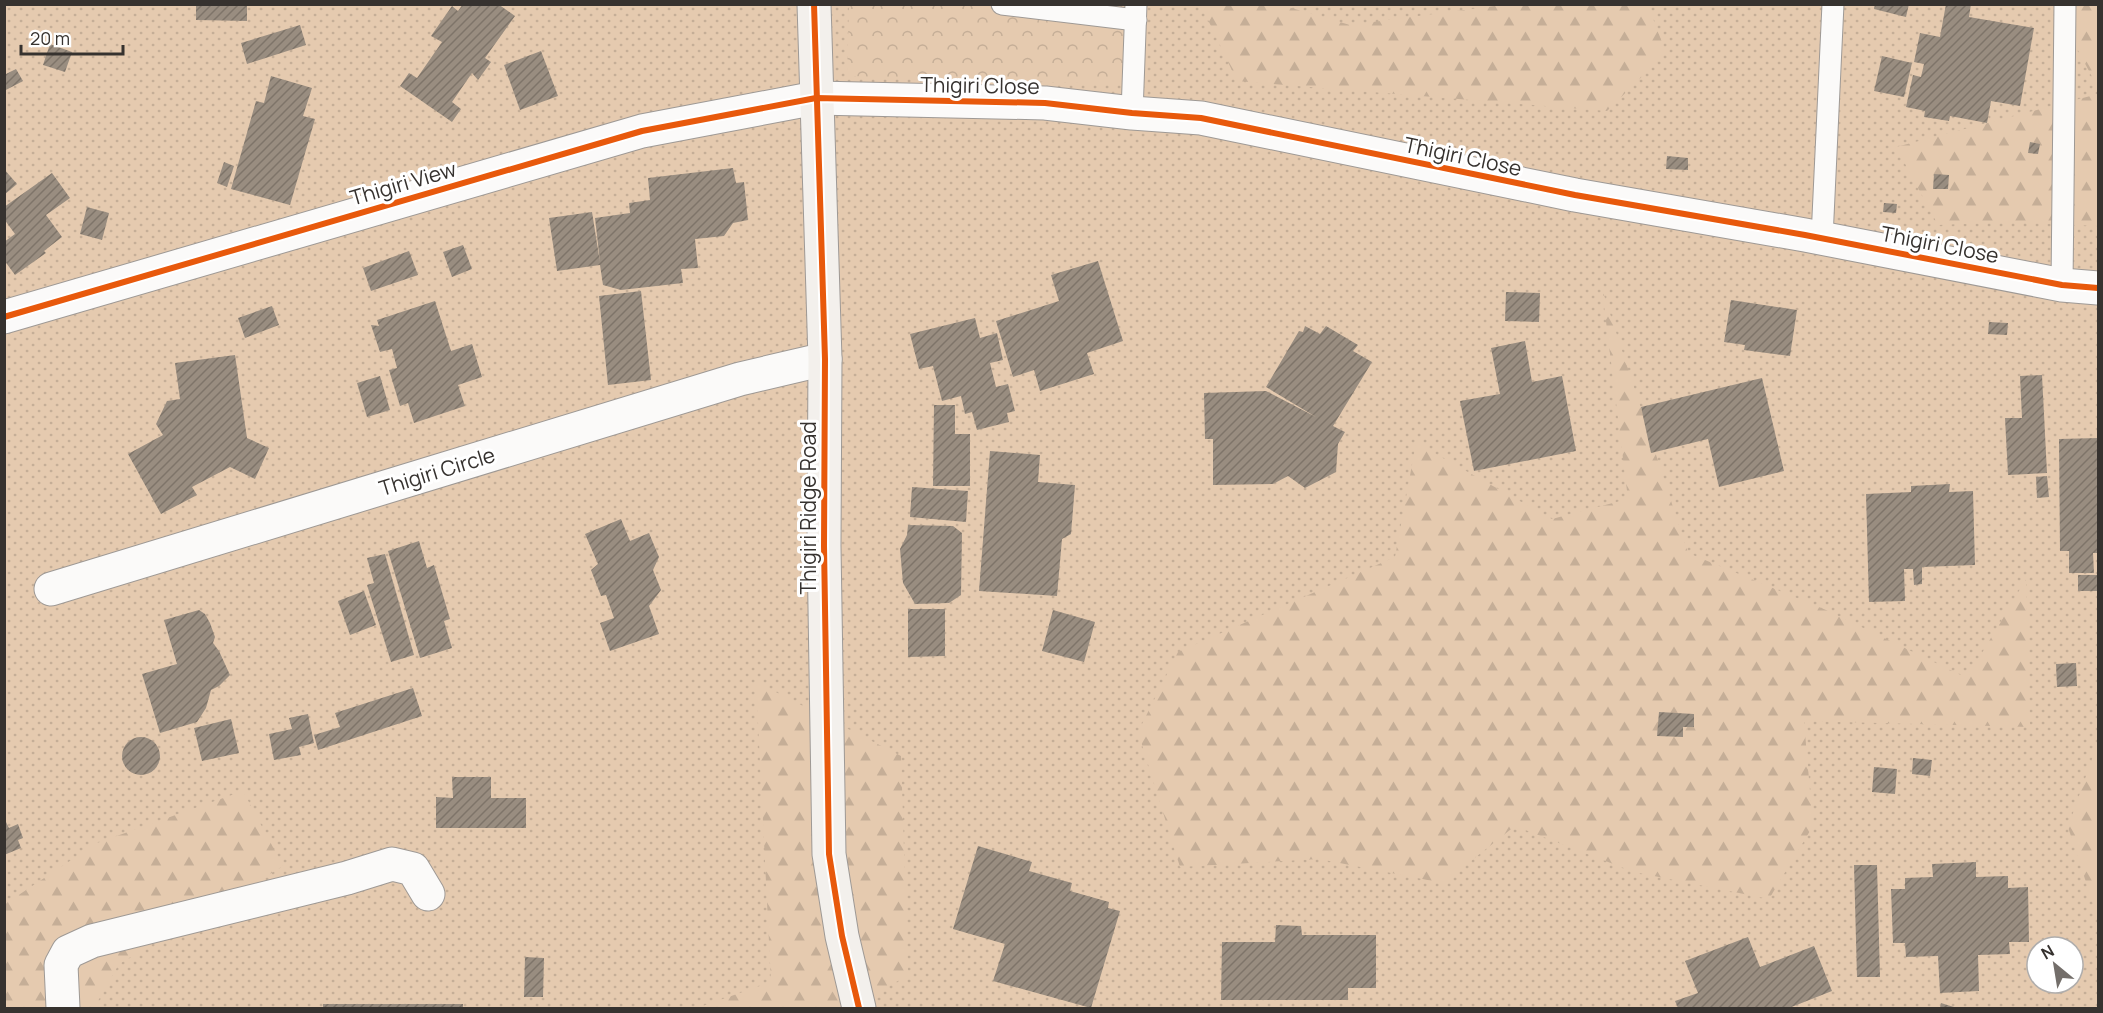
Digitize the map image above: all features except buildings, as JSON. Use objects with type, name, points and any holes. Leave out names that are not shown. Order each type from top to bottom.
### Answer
[{"type":"street","name":"Thigiri Ridge Road","points":[[814,4],[825,359],[824,546],[829,854],[842,936],[859,1008]]},
{"type":"street","name":"Thigiri Close","points":[[816,98],[1045,103],[1200,118],[1575,195],[1822,238],[2062,285],[2098,288]]},
{"type":"street","name":"Thigiri View","points":[[4,317],[642,131],[816,98]]},
{"type":"street","name":"Thigiri Circle","points":[[51,589],[740,379],[825,359]]},
{"type":"street","points":[[63,1008],[61,965],[68,952],[92,941],[348,878],[392,864],[413,869],[428,894]]},
{"type":"lane","points":[[1002,4],[1136,12],[1132,113]]},
{"type":"lane","points":[[1822,238],[1833,4]]},
{"type":"lane","points":[[2062,285],[2065,4]]},
{"type":"green space","points":[[5,5],[2098,5],[2098,1008],[5,1008]]},
{"type":"green space","points":[[849,5],[1127,5],[1124,84],[847,76]]},
{"type":"green space","points":[[1201,5],[1281,5],[1350,25],[1502,5],[1648,5],[1666,53],[1607,111],[1237,81]]},
{"type":"green space","points":[[2054,5],[2098,5],[2098,88]]},
{"type":"green space","points":[[2098,94],[2098,226],[2010,222],[1938,225],[1896,147]]},
{"type":"green space","points":[[1602,289],[1688,553],[1826,610],[1967,678],[2026,579],[2030,727],[1804,721],[1813,826],[1769,899],[1634,872],[1515,826],[1443,883],[1319,859],[1180,867],[1138,732],[1178,652],[1395,557],[1416,443],[1552,519],[1628,499]]},
{"type":"green space","points":[[756,682],[901,756],[908,975],[852,1008],[697,1008],[771,982]]},
{"type":"green space","points":[[2098,742],[2098,919],[2068,827]]},
{"type":"green space","points":[[243,791],[283,866],[119,964],[94,1008],[5,1008],[5,904],[97,843]]},
{"type":"cycle path","points":[[814,4],[825,359],[824,546],[829,854],[842,936],[859,1008]]},
{"type":"cycle path","points":[[4,317],[642,131],[816,98],[1045,103],[1201,118],[1575,195],[1805,235],[2062,285],[2098,288]]}]
